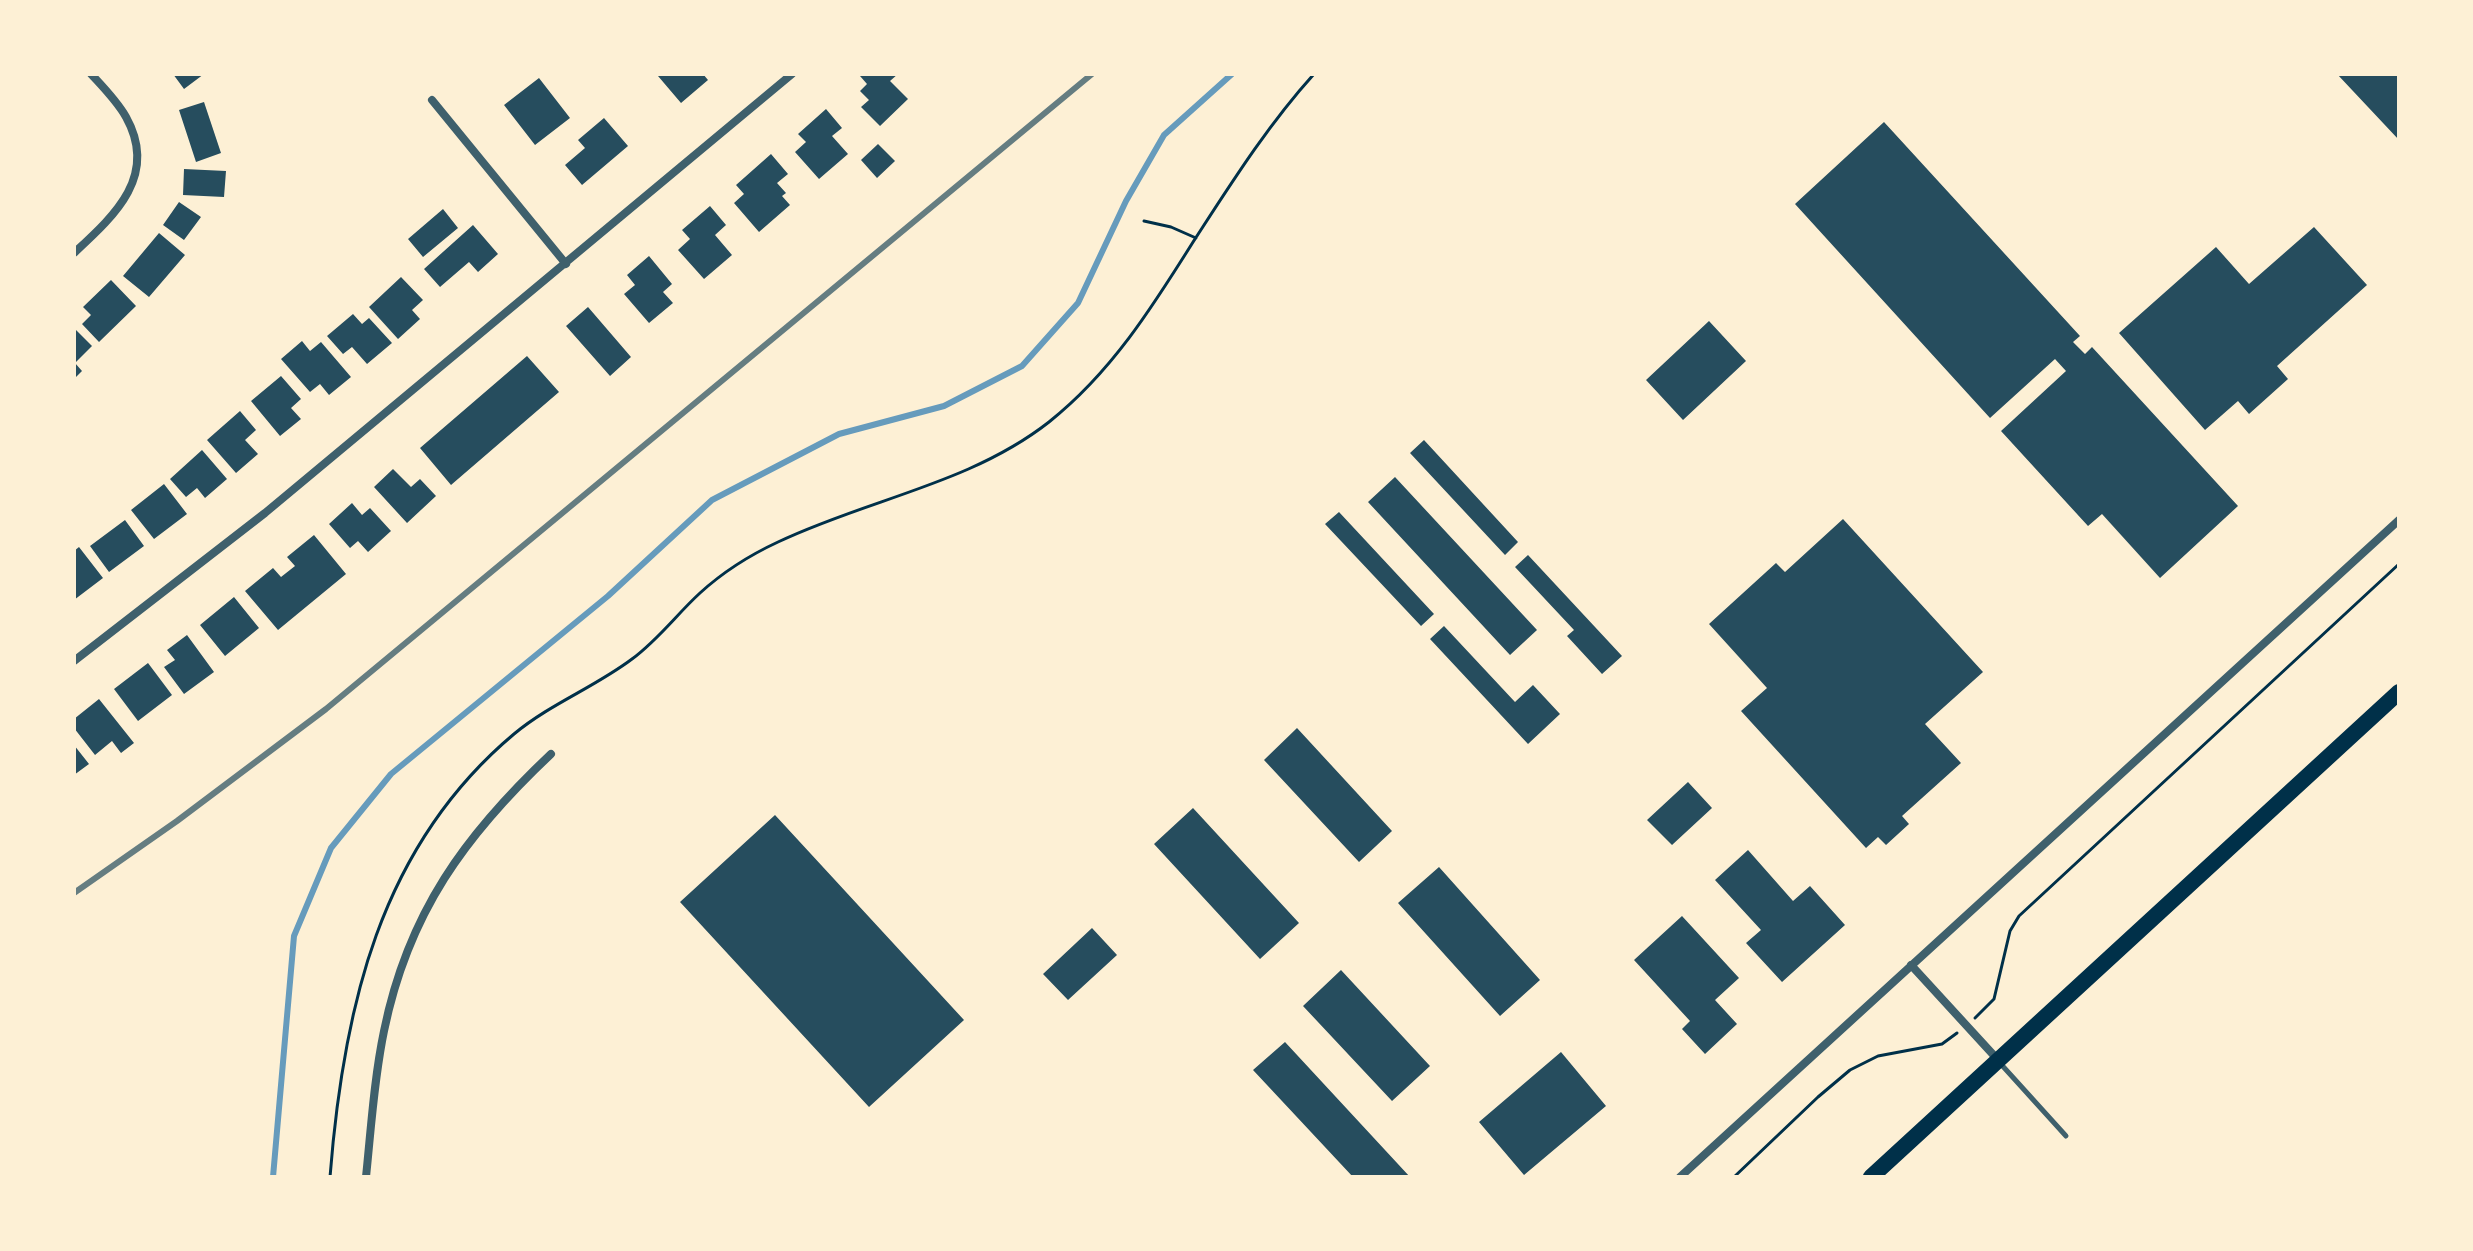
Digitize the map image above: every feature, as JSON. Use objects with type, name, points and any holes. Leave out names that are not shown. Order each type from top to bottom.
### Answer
[{"type":"main road","points":[[1871,1177],[2399,692]]},
{"type":"street","points":[[74,253],[107,223],[124,202],[135,180],[138,159],[135,138],[127,117],[91,74]]},
{"type":"street","points":[[74,661],[265,513],[566,264],[786,76]]},
{"type":"street","points":[[432,100],[566,264]]},
{"type":"street","points":[[1680,1177],[2399,520]]},
{"type":"street","points":[[366,1177],[384,1029],[410,944],[435,892],[465,845],[502,801],[551,754]]},
{"type":"street","points":[[1911,965],[1999,1061]]},
{"type":"lane","points":[[1999,1061],[2066,1136]]},
{"type":"path","points":[[330,1177],[349,1031],[363,971],[381,917],[413,855],[481,764],[530,722],[638,654],[699,594],[751,556],[813,527],[977,467],[1046,424],[1092,383],[1118,354],[1267,130],[1314,74]]},
{"type":"path","points":[[1144,221],[1171,227],[1196,238]]},
{"type":"path","points":[[1734,1177],[1850,1070],[1878,1056],[1942,1044],[1967,1026],[1994,999],[2010,931],[2019,916],[2399,564]]},
{"type":"building","points":[[173,74],[204,74],[184,89]]},
{"type":"building","points":[[703,74],[708,80],[681,103],[658,76]]},
{"type":"building","points":[[898,74],[890,81],[908,99],[880,126],[861,107],[869,100],[860,91],[867,84],[860,76]]},
{"type":"building","points":[[2337,74],[2399,74],[2399,140]]},
{"type":"building","points":[[539,78],[570,118],[535,145],[504,105]]},
{"type":"building","points":[[204,102],[221,153],[196,162],[179,110]]},
{"type":"building","points":[[826,109],[842,128],[832,136],[848,154],[819,179],[795,152],[806,142],[798,134]]},
{"type":"building","points":[[604,118],[628,146],[582,185],[565,165],[585,148],[578,140]]},
{"type":"building","points":[[1884,122],[2080,336],[2073,342],[2085,354],[2092,347],[2238,506],[2160,578],[2102,514],[2088,526],[2001,431],[2066,371],[2055,359],[1990,418],[1795,204]]},
{"type":"building","points":[[878,144],[895,161],[877,178],[861,160]]},
{"type":"building","points":[[771,154],[788,174],[777,183],[786,193],[782,196],[790,205],[759,232],[734,203],[744,194],[736,185]]},
{"type":"building","points":[[184,169],[226,171],[224,197],[183,195]]},
{"type":"building","points":[[179,202],[201,217],[184,240],[163,225]]},
{"type":"building","points":[[710,206],[726,225],[715,235],[732,255],[704,279],[678,250],[690,239],[682,230]]},
{"type":"building","points":[[443,209],[458,228],[423,257],[408,239]]},
{"type":"building","points":[[473,225],[498,254],[478,272],[469,262],[440,287],[424,269]]},
{"type":"building","points":[[2314,227],[2367,285],[2277,366],[2288,379],[2249,414],[2238,401],[2205,430],[2119,333],[2216,247],[2249,284]]},
{"type":"building","points":[[159,233],[185,255],[149,297],[123,276]]},
{"type":"building","points":[[649,256],[672,284],[663,292],[673,303],[649,323],[624,294],[635,285],[627,275]]},
{"type":"building","points":[[401,277],[423,300],[412,310],[420,319],[398,339],[369,307]]},
{"type":"building","points":[[111,280],[136,306],[99,342],[82,324],[91,315],[83,307]]},
{"type":"building","points":[[588,307],[631,357],[610,376],[566,326]]},
{"type":"building","points":[[353,314],[362,324],[369,318],[392,343],[367,364],[352,347],[343,354],[327,336]]},
{"type":"building","points":[[1709,321],[1746,361],[1683,420],[1646,380]]},
{"type":"building","points":[[74,328],[92,346],[75,363],[82,371],[74,379]]},
{"type":"building","points":[[302,341],[310,351],[321,342],[351,377],[329,395],[320,384],[310,392],[281,359]]},
{"type":"building","points":[[527,356],[559,392],[451,485],[420,448]]},
{"type":"building","points":[[281,376],[301,399],[291,408],[301,419],[280,436],[251,401]]},
{"type":"building","points":[[240,411],[256,430],[245,440],[258,454],[236,473],[207,440]]},
{"type":"building","points":[[1424,440],[1518,542],[1505,555],[1410,453]]},
{"type":"building","points":[[202,450],[227,479],[205,498],[197,488],[186,497],[170,479]]},
{"type":"building","points":[[393,469],[411,487],[420,479],[436,496],[407,523],[374,487]]},
{"type":"building","points":[[1395,477],[1537,630],[1510,655],[1368,502]]},
{"type":"building","points":[[164,484],[187,514],[154,539],[131,510]]},
{"type":"building","points":[[352,503],[362,515],[370,508],[391,531],[368,552],[358,541],[350,548],[329,524]]},
{"type":"building","points":[[1339,512],[1434,614],[1421,626],[1325,524]]},
{"type":"building","points":[[1843,519],[1983,672],[1925,724],[1961,763],[1902,816],[1909,824],[1886,845],[1878,837],[1866,848],[1741,711],[1767,688],[1709,624],[1776,563],[1785,572]]},
{"type":"building","points":[[125,520],[144,546],[109,572],[90,546]]},
{"type":"building","points":[[314,535],[346,574],[278,630],[245,591],[273,568],[281,577],[295,566],[287,557]]},
{"type":"building","points":[[79,547],[103,578],[74,600],[74,551]]},
{"type":"building","points":[[1528,555],[1622,656],[1602,674],[1567,636],[1574,630],[1515,567]]},
{"type":"building","points":[[234,597],[259,628],[225,656],[200,625]]},
{"type":"building","points":[[1444,626],[1515,702],[1533,685],[1560,714],[1528,744],[1430,639]]},
{"type":"building","points":[[187,635],[214,672],[184,694],[164,667],[175,660],[167,650]]},
{"type":"building","points":[[148,663],[172,695],[138,721],[114,689]]},
{"type":"building","points":[[99,699],[134,743],[121,753],[112,741],[95,755],[74,728],[74,719]]},
{"type":"building","points":[[1297,728],[1392,831],[1359,862],[1264,760]]},
{"type":"building","points":[[74,745],[89,764],[74,775]]},
{"type":"building","points":[[1688,782],[1712,808],[1672,845],[1647,820]]},
{"type":"building","points":[[1193,808],[1299,923],[1260,959],[1154,844]]},
{"type":"building","points":[[775,815],[964,1020],[869,1107],[680,902]]},
{"type":"building","points":[[1748,850],[1793,901],[1810,886],[1845,925],[1782,982],[1746,943],[1761,930],[1715,880]]},
{"type":"building","points":[[1439,867],[1540,980],[1500,1016],[1398,903]]},
{"type":"building","points":[[1682,916],[1739,978],[1715,1000],[1737,1024],[1705,1054],[1682,1029],[1690,1021],[1634,960]]},
{"type":"building","points":[[1092,928],[1117,955],[1068,1000],[1043,974]]},
{"type":"building","points":[[1341,970],[1430,1066],[1392,1101],[1303,1006]]},
{"type":"building","points":[[1285,1042],[1410,1177],[1353,1177],[1253,1070]]},
{"type":"building","points":[[1561,1052],[1606,1106],[1524,1175],[1479,1122]]},
{"type":"waterway","points":[[273,1177],[294,936],[331,848],[391,774],[608,596],[712,500],[839,434],[944,406],[1022,366],[1078,303],[1126,201],[1164,135],[1232,74]]},
{"type":"railway","points":[[74,893],[177,821],[326,709],[1092,74]]}]
